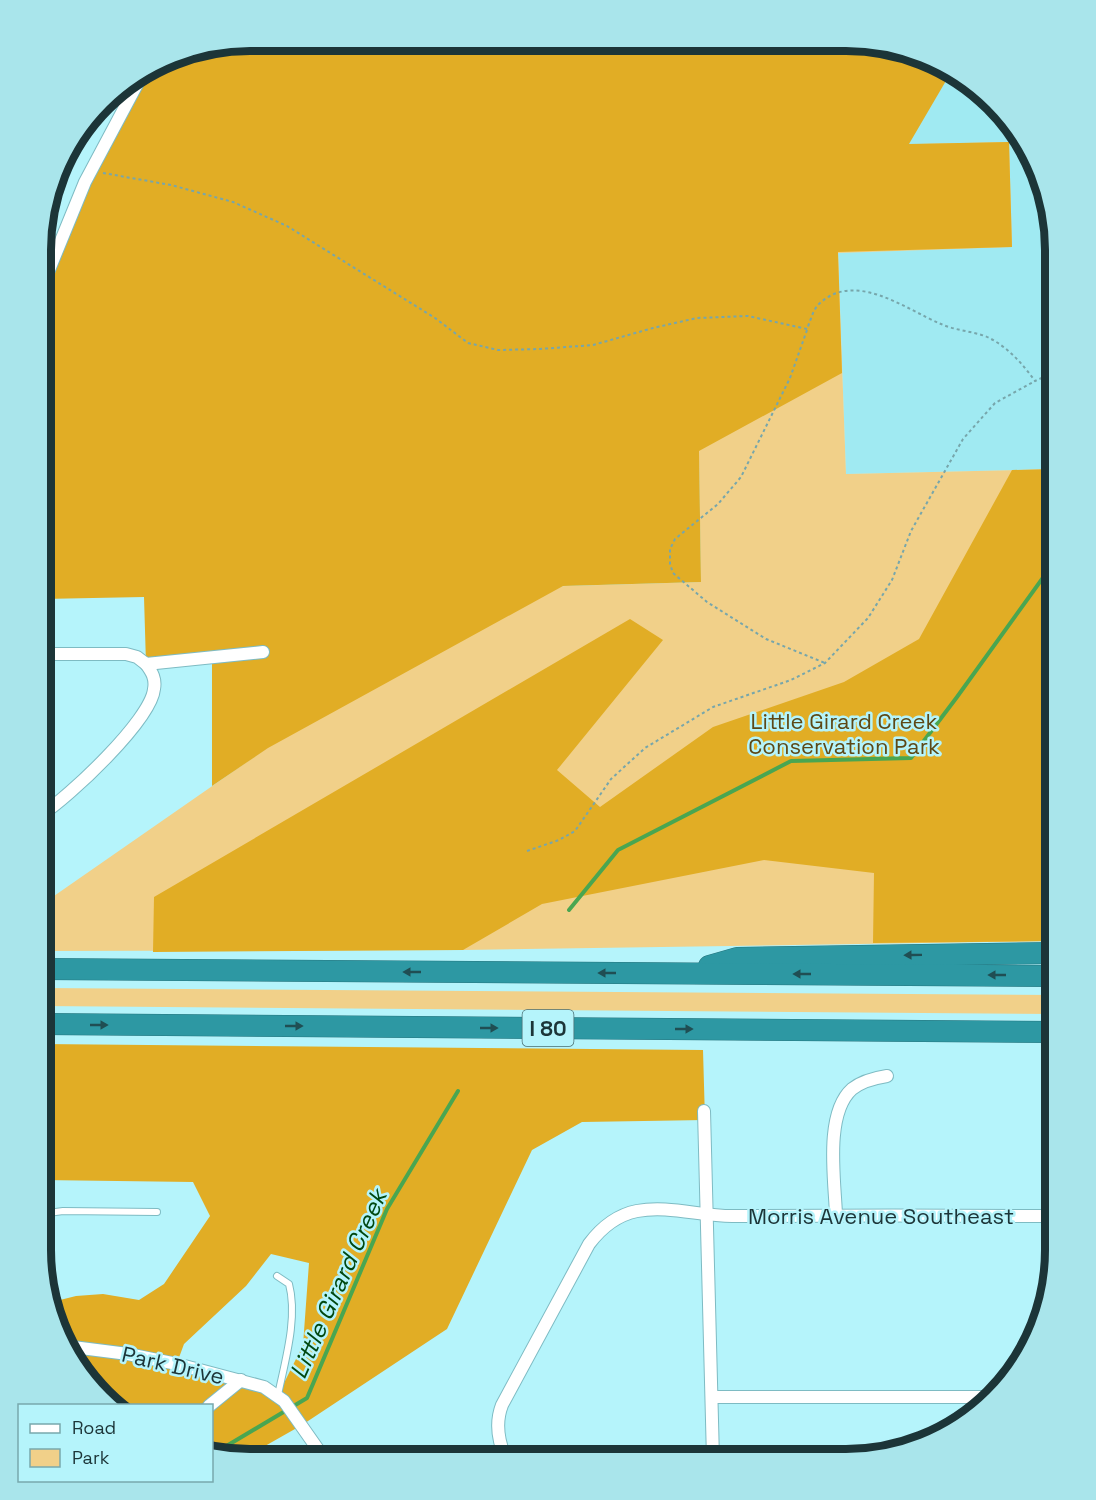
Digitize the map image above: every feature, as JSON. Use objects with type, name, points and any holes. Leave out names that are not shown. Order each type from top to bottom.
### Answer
[{"type":"highway","points":[[679,973],[737,958],[1045,953]]},
{"type":"highway","points":[[51,969],[1045,976]]},
{"type":"highway","name":"I 80","points":[[51,1024],[1045,1032]]},
{"type":"highway","points":[[881,1030],[951,1044],[1045,1046]]},
{"type":"street","points":[[51,264],[91,171],[135,88]]},
{"type":"street","points":[[146,664],[263,652]]},
{"type":"street","points":[[51,654],[126,654],[137,657],[146,664],[154,680],[154,689],[147,708],[123,738],[71,793],[51,808]]},
{"type":"street","points":[[836,1215],[834,1139],[840,1107],[854,1088],[868,1080],[886,1076]]},
{"type":"street","points":[[704,1111],[713,1449]]},
{"type":"street","name":"Morris Avenue Southeast","points":[[502,1449],[498,1424],[502,1404],[575,1267],[596,1235],[609,1223],[634,1212],[657,1209],[726,1216],[1045,1216]]},
{"type":"street","name":"Park Drive","points":[[77,1348],[128,1354],[241,1380]]},
{"type":"street","points":[[241,1380],[264,1387],[281,1398],[318,1449]]},
{"type":"street","name":"Park Drive","points":[[211,1404],[241,1380]]},
{"type":"street","points":[[712,1397],[980,1397]]},
{"type":"lane","points":[[51,1213],[157,1212]]},
{"type":"lane","points":[[277,1276],[290,1284],[292,1294],[289,1342],[281,1398]]},
{"type":"path","points":[[91,171],[171,185],[232,202],[265,216],[287,226],[435,318],[468,343],[498,350],[592,345],[697,318],[747,316],[807,329]]},
{"type":"path","points":[[825,663],[766,639],[707,602],[673,573],[670,564],[670,549],[675,539],[718,504],[741,477],[790,378],[817,306],[830,296],[855,290],[882,295],[943,325],[986,337],[1018,358],[1035,381]]},
{"type":"path","points":[[527,851],[559,840],[575,831],[611,779],[645,748],[713,707],[791,680],[825,663],[868,618],[892,580],[911,531],[963,439],[995,403],[1045,376]]},
{"type":"shaded area","points":[[947,79],[977,100],[996,119],[1024,162],[1038,198],[1045,250],[1045,469],[846,474],[838,252],[1012,246],[908,144]]},
{"type":"green space","points":[[237,51],[846,51],[898,58],[922,66],[947,79],[909,144],[1009,142],[1012,247],[838,252],[842,373],[699,451],[701,582],[563,586],[268,748],[212,786],[212,657],[146,664],[144,597],[51,599],[51,264],[73,209],[135,88],[162,72],[211,55]]},
{"type":"green space","name":"Little Girard Creek Conservation Park","points":[[1009,142],[1012,247],[838,253],[846,474],[1045,469],[1045,941],[463,950],[51,951],[51,898],[267,748],[267,595],[701,582],[694,149]]},
{"type":"green space","points":[[1045,469],[1045,941],[873,943],[874,873],[764,860],[542,904],[463,950],[153,952],[154,897],[630,619],[663,640],[557,770],[600,807],[713,727],[844,682],[919,639],[1012,470]]},
{"type":"green space","points":[[51,988],[1045,995],[1045,1014],[51,1006]]},
{"type":"green space","points":[[51,1044],[703,1050],[705,1120],[582,1122],[532,1150],[447,1329],[302,1425],[260,1449],[213,1445],[213,1404],[124,1404],[100,1381],[85,1361],[72,1338],[58,1300],[76,1296],[103,1294],[139,1300],[164,1284],[210,1216],[193,1182],[51,1180]],"holes":[[[271,1254],[309,1263],[303,1345],[278,1395],[177,1363],[184,1344],[246,1286]]]},
{"type":"waterway","name":"Little Girard Creek","points":[[569,910],[618,850],[791,761],[911,758],[1045,575]]},
{"type":"waterway","name":"Little Girard Creek","points":[[225,1447],[307,1398],[387,1209],[458,1091]]}]
